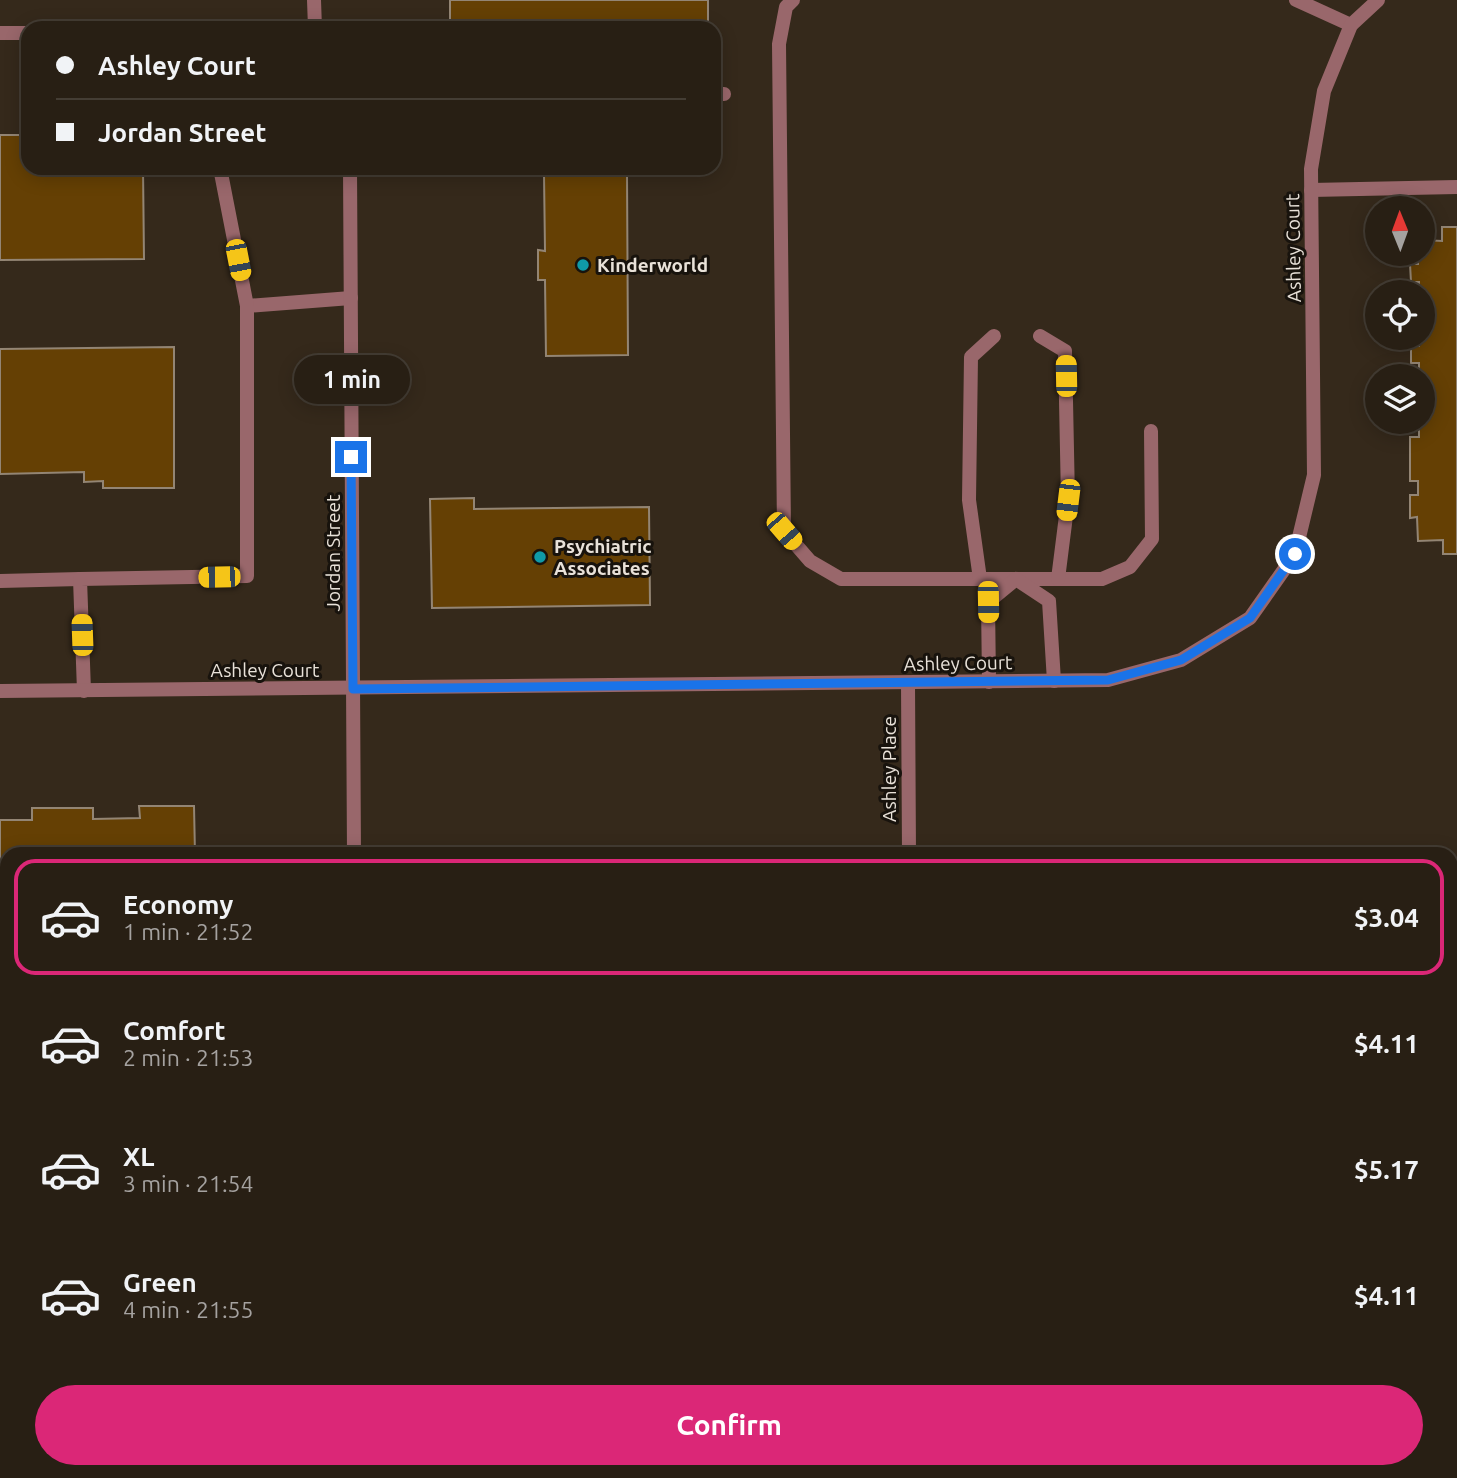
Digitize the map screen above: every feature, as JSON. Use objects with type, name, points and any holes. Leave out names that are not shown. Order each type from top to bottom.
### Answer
[{"type":"street","points":[[314,0],[315,21]]},
{"type":"street","points":[[793,0],[786,8],[779,44],[784,531],[810,561],[841,579],[1102,579],[1130,567],[1152,540],[1151,431]]},
{"type":"street","points":[[1296,0],[1351,25]]},
{"type":"street","name":"Ashley Court","points":[[0,691],[1108,680],[1181,660],[1250,618],[1295,554],[1314,475],[1311,169],[1324,91],[1351,25],[1378,0]]},
{"type":"street","points":[[0,33],[21,33]]},
{"type":"street","points":[[0,581],[247,576],[247,306],[221,175]]},
{"type":"street","name":"Jordan Street","points":[[350,175],[354,847]]},
{"type":"street","points":[[1311,190],[1457,187]]},
{"type":"street","points":[[247,306],[351,298]]},
{"type":"street","points":[[980,579],[970,500],[971,357],[994,336]]},
{"type":"street","points":[[1040,336],[1065,351],[1068,500],[1058,579]]},
{"type":"street","points":[[80,579],[84,691]]},
{"type":"street","points":[[1016,579],[1049,601],[1054,681]]},
{"type":"street","points":[[989,682],[988,602],[1016,579]]},
{"type":"street","name":"Ashley Place","points":[[908,683],[909,847]]},
{"type":"building","points":[[450,0],[708,0],[708,21],[450,21]]},
{"type":"building","points":[[0,135],[21,135],[21,175],[143,175],[144,259],[0,260]]},
{"type":"building","name":"Kinderworld","points":[[544,175],[627,175],[628,355],[546,356],[545,280],[538,280],[538,250],[545,251]]},
{"type":"building","points":[[1442,227],[1457,227],[1457,554],[1443,554],[1443,540],[1418,541],[1417,517],[1410,518],[1410,495],[1418,495],[1418,481],[1410,481],[1410,437],[1435,434],[1435,364],[1411,363],[1411,350],[1435,350],[1435,280],[1411,280],[1410,266],[1435,266],[1435,241],[1442,241]]},
{"type":"building","points":[[174,347],[174,488],[103,488],[103,481],[84,482],[84,472],[0,474],[0,349]]},
{"type":"building","name":"Psychiatric Associates","points":[[474,498],[474,509],[649,507],[650,605],[432,608],[430,499]]},
{"type":"building","points":[[139,806],[194,806],[195,847],[0,847],[0,820],[32,820],[32,808],[93,808],[93,819],[140,818]]},
{"type":"place","name":"Kinderworld","points":[[583,265]]},
{"type":"place","name":"Psychiatric Associates","points":[[540,557]]},
{"type":"route","points":[[351,457],[353,689],[1108,680],[1181,660],[1250,618],[1295,554]]}]
